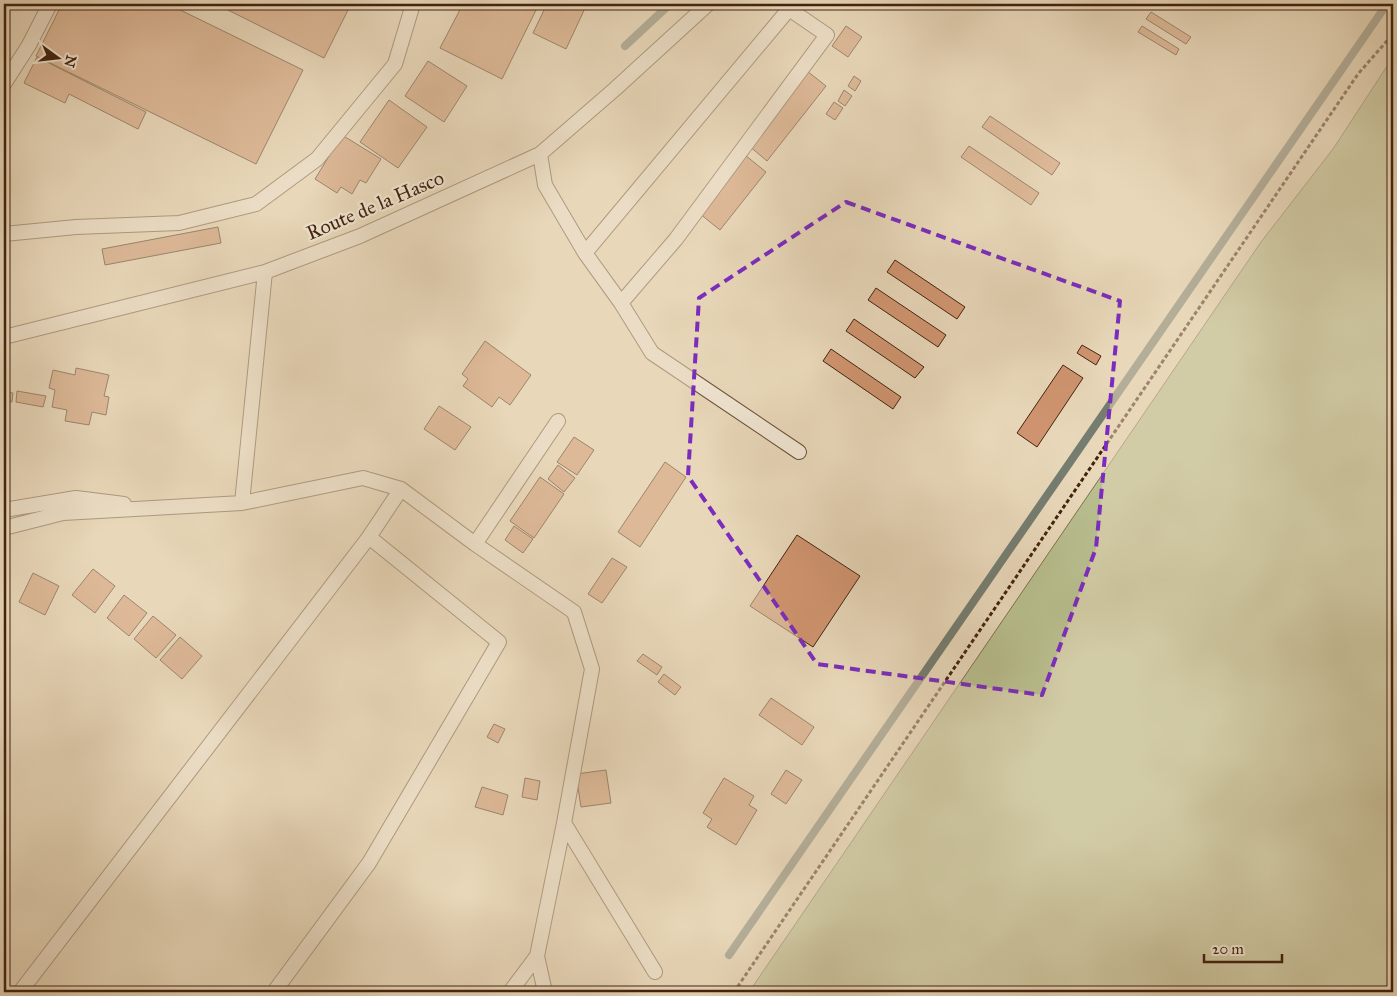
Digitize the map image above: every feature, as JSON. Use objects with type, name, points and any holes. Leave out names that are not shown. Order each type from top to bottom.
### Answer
[{"type":"lane","points":[[4,84],[29,45],[50,4]]},
{"type":"lane","points":[[4,234],[76,227],[179,223],[256,204],[317,159],[395,64],[413,4]]},
{"type":"lane","name":"Route de la Hasco","points":[[4,337],[265,272],[360,236],[540,154],[708,4]]},
{"type":"lane","points":[[585,253],[789,9],[827,35],[676,239],[621,303]]},
{"type":"lane","points":[[540,154],[545,186],[585,253],[621,303],[652,353],[799,452]]},
{"type":"lane","points":[[242,503],[265,272]]},
{"type":"lane","points":[[475,544],[558,421]]},
{"type":"lane","points":[[4,528],[63,514],[242,503],[363,478],[401,489],[475,544],[574,612],[592,669],[564,824],[537,956],[545,992]]},
{"type":"lane","points":[[20,992],[369,537],[401,489]]},
{"type":"lane","points":[[4,510],[76,498],[165,509]]},
{"type":"lane","points":[[274,992],[369,863],[500,642],[369,537]]},
{"type":"lane","points":[[564,824],[655,972]]},
{"type":"lane","points":[[510,992],[537,956]]},
{"type":"path","points":[[734,992],[1358,74],[1393,34]]},
{"type":"highlighted area","points":[[846,202],[1120,301],[1096,548],[1042,695],[817,664],[688,476],[699,298]]},
{"type":"green space","points":[[1393,57],[1393,992],[749,992],[1261,242],[1333,149]]},
{"type":"building","points":[[62,4],[168,4],[303,70],[256,164],[36,56]]},
{"type":"building","points":[[221,4],[351,4],[324,58],[220,6]]},
{"type":"building","points":[[463,4],[539,4],[502,79],[440,48]]},
{"type":"building","points":[[547,4],[587,4],[566,49],[533,33]]},
{"type":"building","points":[[1151,12],[1191,37],[1186,44],[1146,19]]},
{"type":"building","points":[[846,26],[862,37],[848,57],[832,46]]},
{"type":"building","points":[[1142,26],[1179,49],[1176,55],[1138,32]]},
{"type":"building","points":[[37,57],[146,112],[138,129],[69,94],[65,103],[24,83]]},
{"type":"building","points":[[428,61],[467,86],[444,122],[405,96]]},
{"type":"building","points":[[807,71],[826,86],[767,161],[748,145]]},
{"type":"building","points":[[854,76],[861,81],[855,91],[848,86]]},
{"type":"building","points":[[844,90],[852,96],[845,106],[838,101]]},
{"type":"building","points":[[389,100],[427,127],[398,168],[360,142]]},
{"type":"building","points":[[834,102],[843,108],[835,120],[826,114]]},
{"type":"building","points":[[990,116],[1060,163],[1052,175],[982,127]]},
{"type":"building","points":[[342,135],[381,159],[366,183],[360,180],[352,194],[341,187],[337,193],[315,179]]},
{"type":"building","points":[[969,146],[1039,193],[1031,205],[961,157]]},
{"type":"building","points":[[745,155],[766,172],[720,230],[699,213]]},
{"type":"building","points":[[218,227],[221,243],[105,265],[102,249]]},
{"type":"building","points":[[895,260],[965,307],[957,319],[887,272]]},
{"type":"building","points":[[876,288],[946,335],[938,347],[868,300]]},
{"type":"building","points":[[854,319],[924,367],[915,378],[846,331]]},
{"type":"building","points":[[485,341],[531,375],[510,405],[499,397],[492,407],[463,386],[468,379],[462,374]]},
{"type":"building","points":[[1082,345],[1101,356],[1096,365],[1077,353]]},
{"type":"building","points":[[831,349],[901,397],[893,409],[823,361]]},
{"type":"building","points":[[1063,365],[1083,378],[1037,447],[1017,433]]},
{"type":"building","points":[[76,368],[109,375],[104,396],[109,397],[106,415],[92,412],[89,425],[65,421],[67,410],[52,407],[55,390],[49,388],[53,370],[75,375]]},
{"type":"building","points":[[17,391],[46,396],[43,407],[16,402]]},
{"type":"building","points":[[4,392],[13,393],[12,402],[4,401]]},
{"type":"building","points":[[439,406],[471,427],[455,450],[424,429]]},
{"type":"building","points":[[574,437],[594,450],[577,475],[557,462]]},
{"type":"building","points":[[665,462],[686,477],[640,547],[618,532]]},
{"type":"building","points":[[558,465],[575,478],[564,492],[548,479]]},
{"type":"building","points":[[540,477],[564,494],[534,538],[510,521]]},
{"type":"building","points":[[514,526],[533,539],[523,553],[505,540]]},
{"type":"building","points":[[797,535],[860,576],[813,647],[750,606]]},
{"type":"building","points":[[612,558],[627,567],[602,603],[588,594]]},
{"type":"building","points":[[93,569],[115,586],[95,613],[72,595]]},
{"type":"building","points":[[33,573],[59,586],[45,615],[19,602]]},
{"type":"building","points":[[124,595],[147,613],[129,636],[107,618]]},
{"type":"building","points":[[153,616],[176,635],[156,658],[134,639]]},
{"type":"building","points":[[180,637],[202,656],[182,679],[160,660]]},
{"type":"building","points":[[643,654],[662,667],[657,675],[637,661]]},
{"type":"building","points":[[664,674],[681,687],[675,695],[658,682]]},
{"type":"building","points":[[771,698],[814,727],[802,745],[759,715]]},
{"type":"building","points":[[494,724],[505,729],[498,743],[487,737]]},
{"type":"building","points":[[606,770],[611,803],[581,807],[576,774]]},
{"type":"building","points":[[786,770],[802,780],[786,804],[771,794]]},
{"type":"building","points":[[525,778],[540,781],[537,800],[522,797]]},
{"type":"building","points":[[724,778],[754,796],[749,805],[757,810],[736,845],[707,827],[712,819],[703,813]]},
{"type":"building","points":[[482,787],[508,795],[503,815],[475,807]]},
{"type":"waterway","points":[[625,46],[670,4]]},
{"type":"waterway","points":[[729,955],[1387,4]]}]
